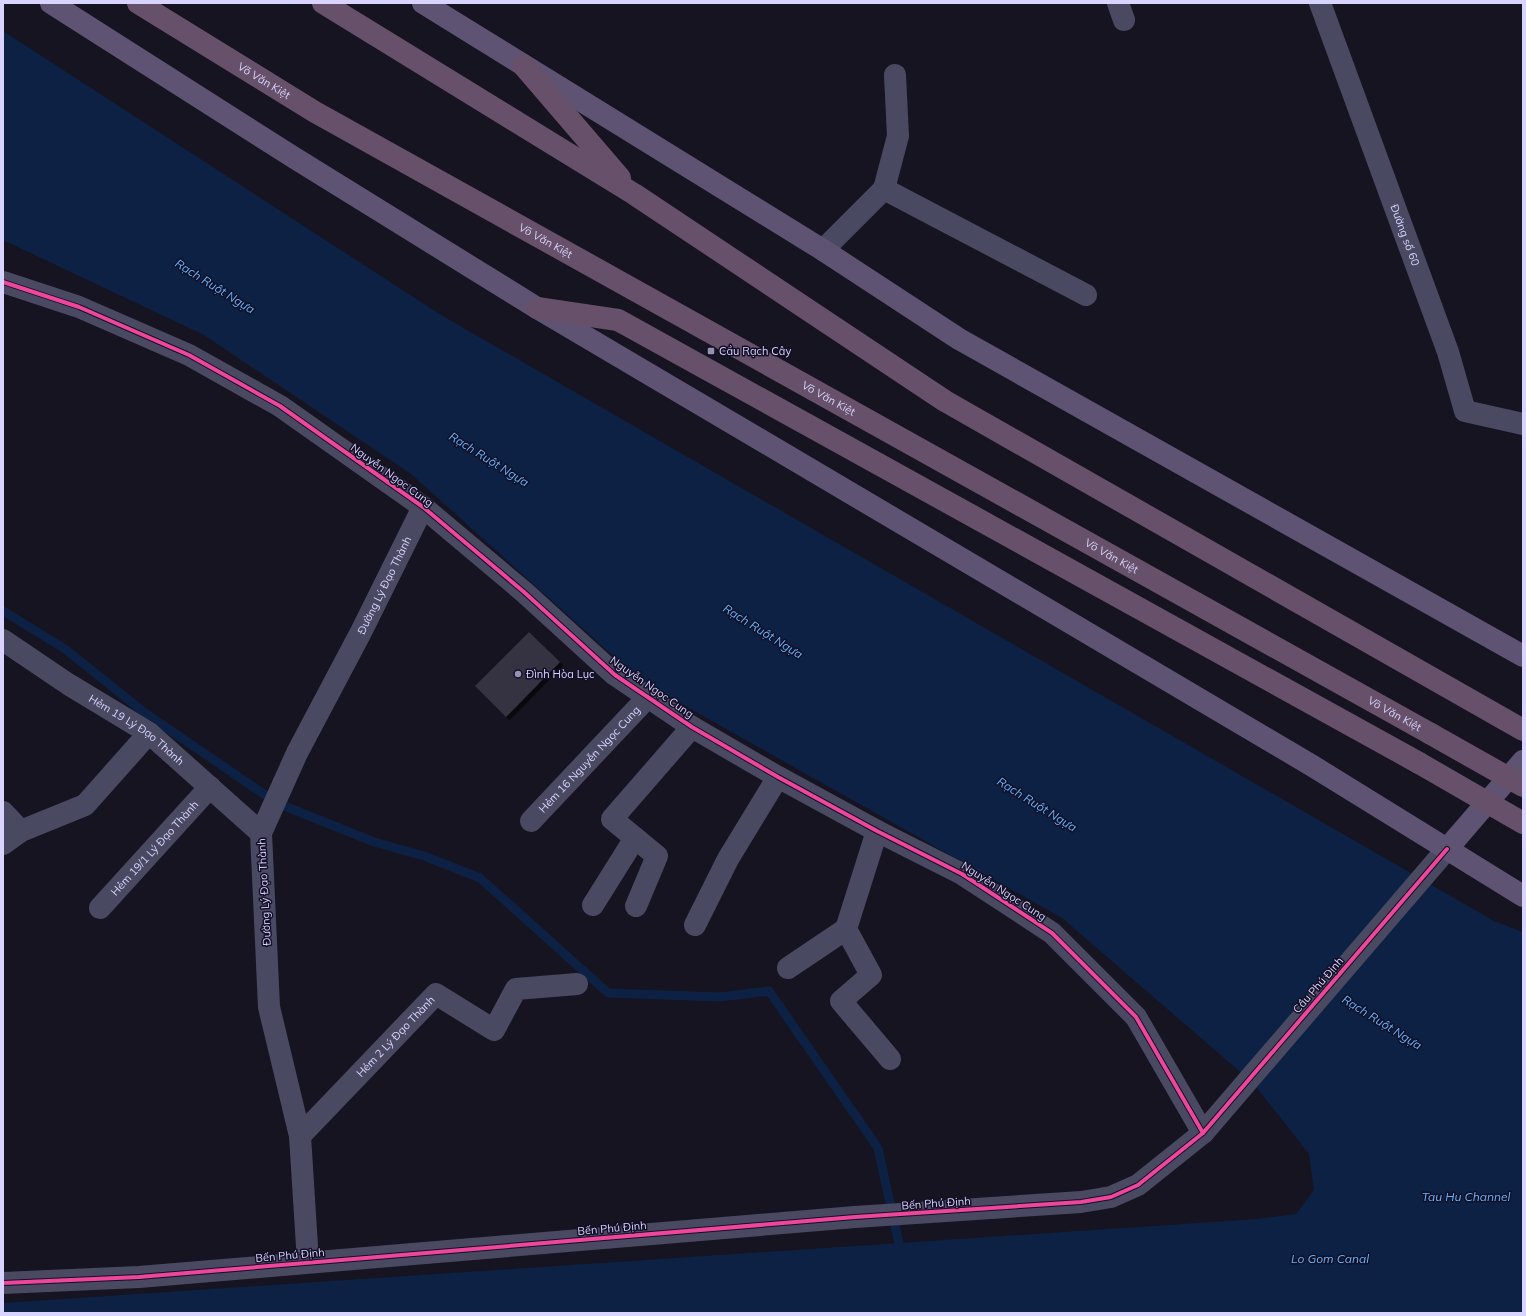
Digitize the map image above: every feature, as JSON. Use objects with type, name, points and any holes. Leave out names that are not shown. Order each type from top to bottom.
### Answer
[{"type":"highway","name":"Võ Văn Kiệt","points":[[138,3],[315,112],[1523,786]]},
{"type":"highway","points":[[323,3],[634,194],[945,401],[1523,730]]},
{"type":"highway","points":[[523,65],[634,194]]},
{"type":"highway","points":[[537,308],[618,320],[1419,763],[1523,823]]},
{"type":"main road","points":[[51,3],[293,157],[537,308],[1311,765],[1523,896]]},
{"type":"main road","points":[[423,3],[823,250],[960,340],[1523,656]]},
{"type":"main road","points":[[1447,849],[1523,762]]},
{"type":"street","name":"Đường số 60","points":[[1320,3],[1448,352],[1464,411],[1523,424]]},
{"type":"street","points":[[823,250],[884,189],[898,136],[895,75]]},
{"type":"street","points":[[884,189],[1086,295]]},
{"type":"street","name":"Nguyễn Ngọc Cung","points":[[3,282],[79,307],[189,355],[280,406],[423,508],[524,592],[615,675],[692,727],[778,777],[877,831],[962,874],[1052,933],[1136,1017],[1203,1133]]},
{"type":"street","name":"Đường Lý Đạo Thành","points":[[308,1262],[300,1136],[269,1007],[260,832],[297,753],[361,632],[423,508]]},
{"type":"street","name":"Hẻm 19 Lý Đạo Thành","points":[[3,640],[68,684],[150,733],[260,832]]},
{"type":"street","name":"Hẻm 16 Nguyễn Ngọc Cung","points":[[531,821],[648,697]]},
{"type":"street","points":[[636,906],[657,856],[612,818],[692,727]]},
{"type":"street","points":[[3,844],[21,831],[85,805],[150,733]]},
{"type":"street","points":[[695,925],[728,859],[778,777]]},
{"type":"street","name":"Hẻm 19/1 Lý Đạo Thành","points":[[100,908],[210,787]]},
{"type":"street","points":[[3,812],[21,831]]},
{"type":"street","points":[[788,968],[846,929],[877,831]]},
{"type":"street","points":[[593,905],[635,838]]},
{"type":"street","name":"Cầu Phú Định","points":[[1203,1133],[1447,849]]},
{"type":"street","points":[[846,929],[871,975],[841,1001],[890,1059]]},
{"type":"street","name":"Hẻm 2 Lý Đạo Thành","points":[[300,1136],[436,994],[494,1030],[516,990],[577,984]]},
{"type":"street","name":"Bến Phú Định","points":[[3,1283],[139,1277],[855,1218],[1081,1202],[1111,1196],[1138,1185],[1203,1133]]},
{"type":"water","points":[[3,31],[441,315],[1494,921],[1523,932],[1523,1313],[3,1313],[3,1303],[1257,1219],[1296,1214],[1314,1190],[1309,1154],[1253,1083],[1062,918],[641,681],[411,474],[204,335],[3,240]]},
{"type":"building","name":"Đình Hòa Lục","points":[[529,632],[560,662],[506,717],[475,686]]},
{"type":"waterway","points":[[3,611],[65,649],[145,713],[277,803],[374,842],[424,856],[480,878],[608,993],[720,997],[769,991],[878,1148],[899,1244],[903,1253]]},
{"type":"cycle path","points":[[3,282],[79,307],[189,355],[280,406],[423,507],[524,592],[615,675],[692,727],[778,777],[877,831],[962,874],[1052,933],[1136,1017],[1203,1133]]},
{"type":"cycle path","points":[[3,1283],[139,1277],[855,1217],[1081,1202],[1111,1197],[1138,1185],[1203,1133],[1447,849]]},
{"type":"place","name":"Cầu Rạch Cây","points":[[711,351]]},
{"type":"place","name":"Đình Hòa Lục","points":[[518,674]]},
{"type":"water label","name":"Rạch Ruột Ngựa","points":[[215,286]]},
{"type":"water label","name":"Rạch Ruột Ngựa","points":[[489,459]]},
{"type":"water label","name":"Rạch Ruột Ngựa","points":[[763,631]]},
{"type":"water label","name":"Rạch Ruột Ngựa","points":[[1037,804]]},
{"type":"water label","name":"Rạch Ruột Ngựa","points":[[1382,1022]]},
{"type":"water label","name":"Tau Hu Channel","points":[[1466,1196]]},
{"type":"water label","name":"Lo Gom Canal","points":[[1330,1258]]}]
